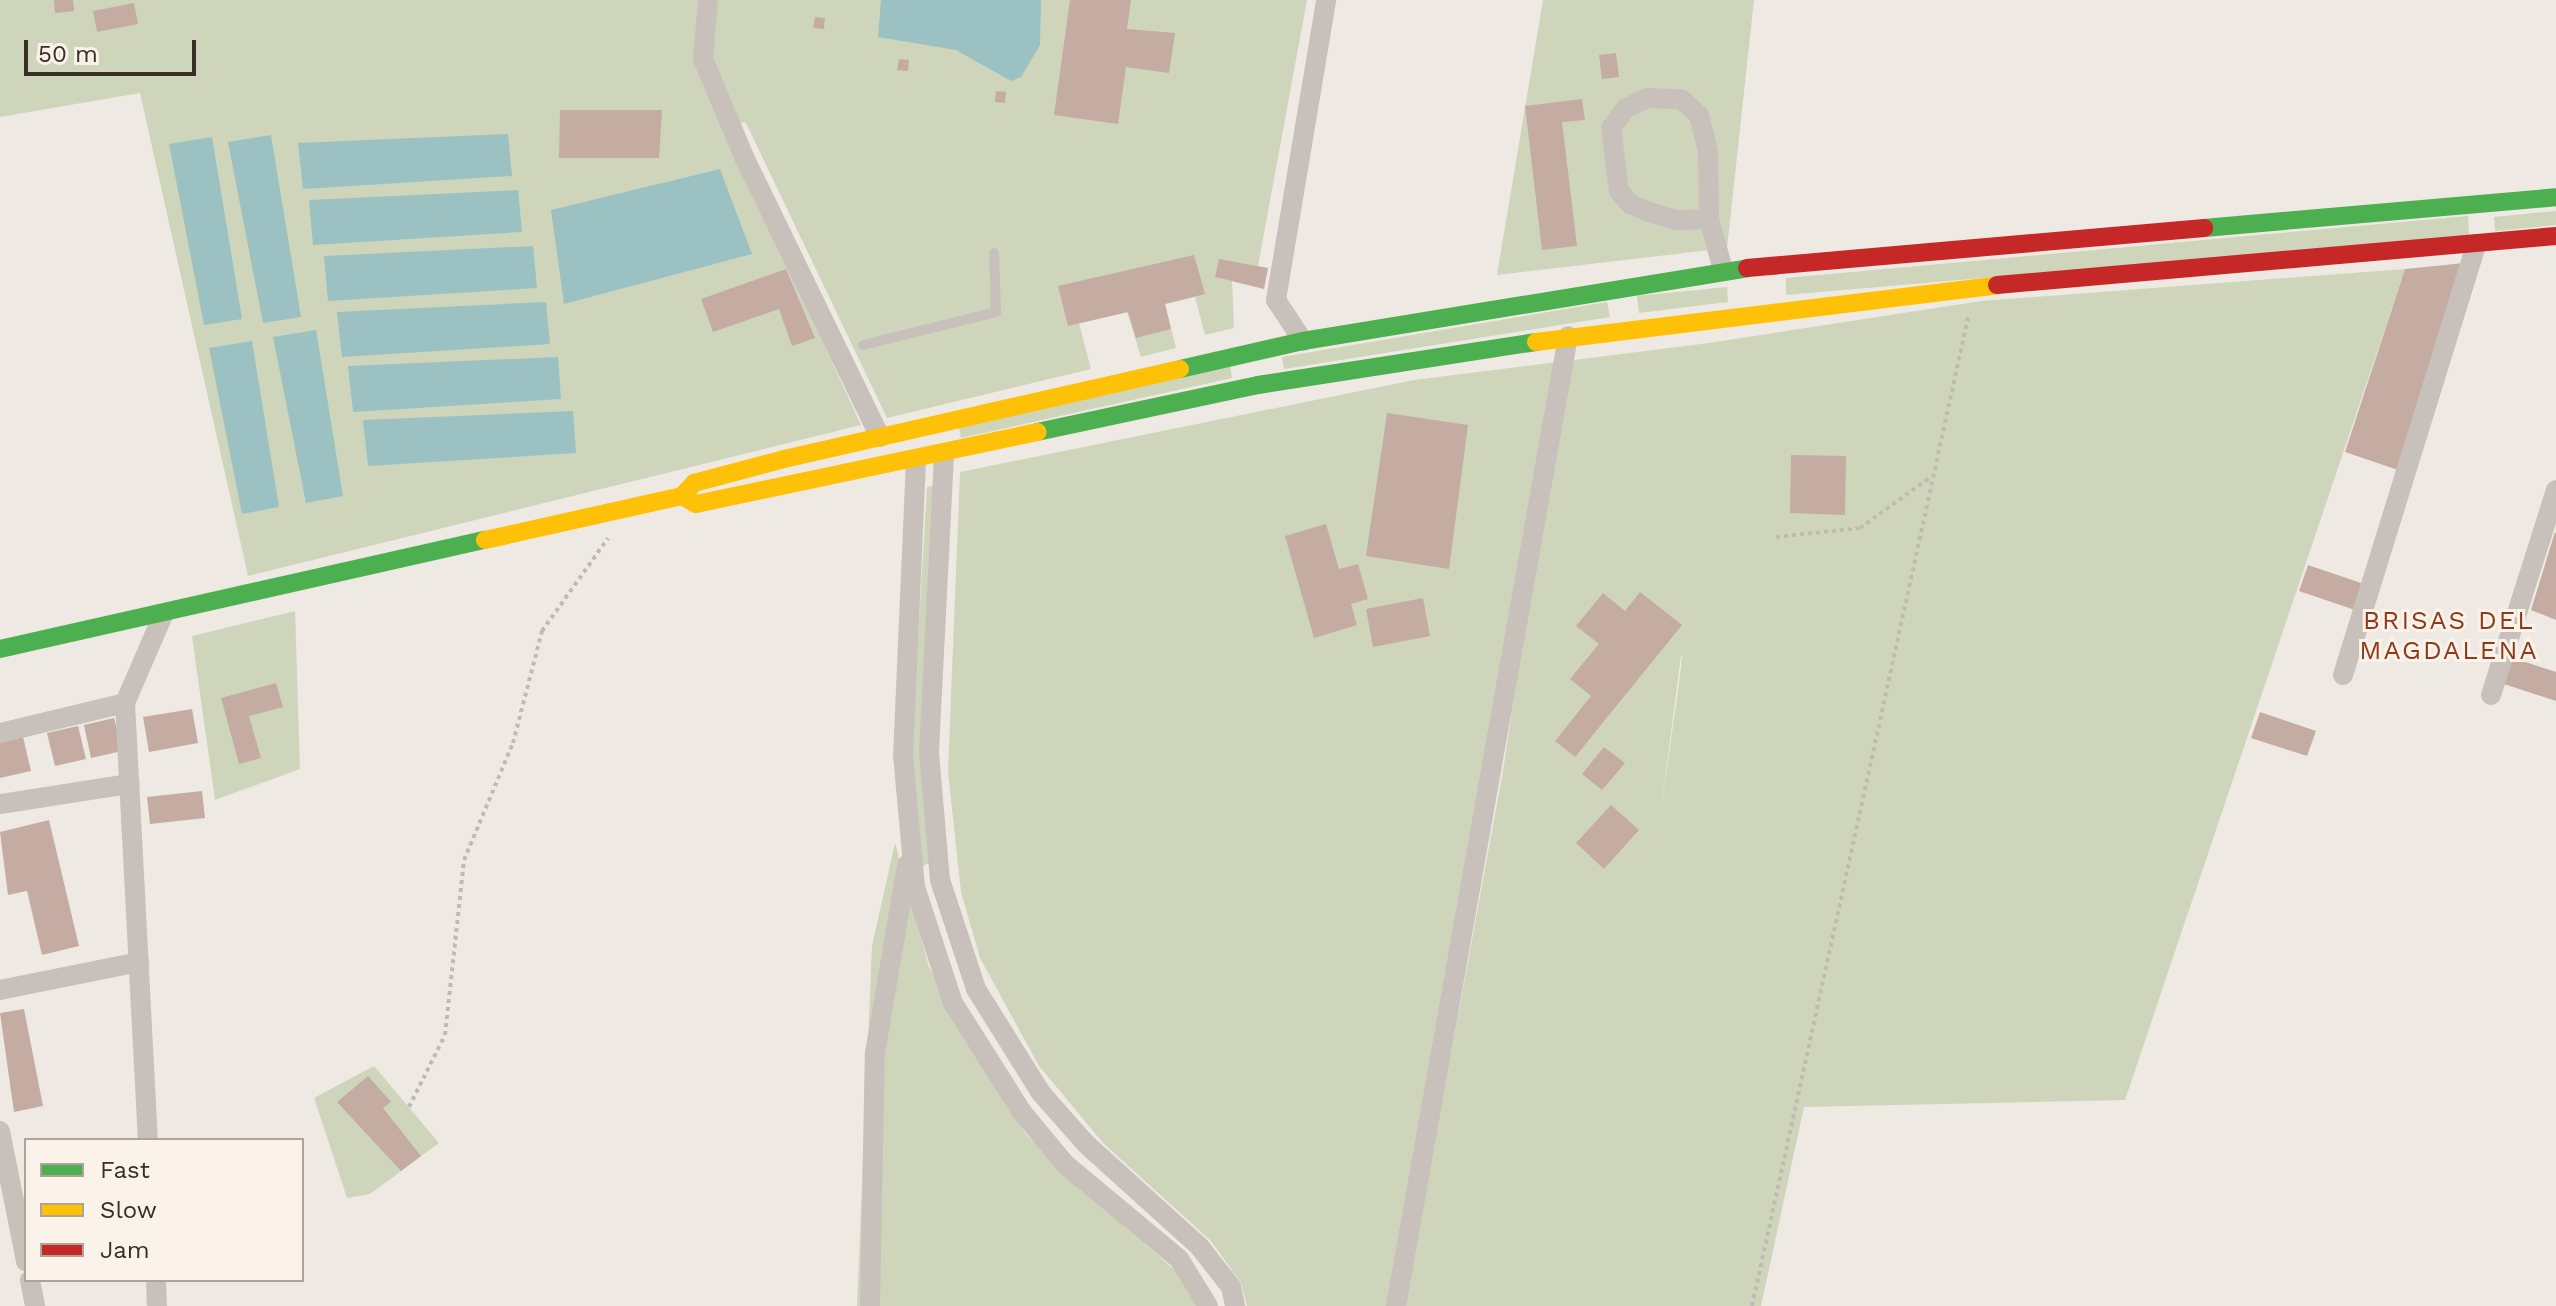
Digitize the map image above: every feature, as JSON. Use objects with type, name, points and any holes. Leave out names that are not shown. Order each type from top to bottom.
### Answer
[{"type":"main road","points":[[0,649],[163,615],[682,496],[694,483],[880,437],[1303,341],[1723,270],[2556,197]]},
{"type":"main road","points":[[682,496],[696,504],[944,455],[1214,393],[1568,336],[1974,287],[2556,236]]},
{"type":"street","points":[[708,0],[703,59],[745,159],[880,437]]},
{"type":"street","points":[[1303,341],[1276,300],[1326,0]]},
{"type":"street","points":[[1709,219],[1677,220],[1649,212],[1630,204],[1619,191],[1611,128],[1626,108],[1647,98],[1681,99],[1699,115],[1708,152],[1709,219],[1723,270]]},
{"type":"street","points":[[2343,675],[2476,245]]},
{"type":"street","points":[[1396,1306],[1568,336]]},
{"type":"street","points":[[944,455],[929,752],[940,880],[976,989],[1041,1093],[1086,1144],[1199,1246],[1231,1287],[1235,1306]]},
{"type":"street","points":[[916,460],[903,755],[915,887],[953,1003],[1022,1112],[1065,1164],[1179,1259],[1208,1306]]},
{"type":"street","points":[[2491,695],[2556,490]]},
{"type":"street","points":[[148,1138],[125,703],[163,615]]},
{"type":"street","points":[[0,733],[125,703]]},
{"type":"street","points":[[0,804],[129,784]]},
{"type":"street","points":[[870,1306],[875,1053],[911,845]]},
{"type":"street","points":[[0,990],[139,962]]},
{"type":"street","points":[[0,1131],[24,1252]]},
{"type":"street","points":[[30,1282],[35,1306]]},
{"type":"street","points":[[156,1282],[157,1306]]},
{"type":"lane","points":[[863,345],[996,312],[994,253]]},
{"type":"path","points":[[1752,1306],[1974,287]]},
{"type":"path","points":[[1776,537],[1860,528],[1933,476]]},
{"type":"path","points":[[409,1107],[445,1035],[464,860],[513,743],[542,631],[614,529],[612,511]]},
{"type":"green space","points":[[0,0],[1307,0],[1258,266],[1219,260],[1216,277],[1232,281],[1234,328],[1205,335],[1195,297],[1165,304],[1176,348],[1141,357],[1127,312],[1079,323],[1091,369],[887,418],[746,123],[721,121],[861,425],[248,576],[140,93],[0,117]]},
{"type":"green space","points":[[1543,0],[1754,0],[1727,248],[1497,275]]},
{"type":"green space","points":[[2556,211],[2556,225],[2495,231],[2494,217]]},
{"type":"green space","points":[[2468,216],[2469,236],[1786,295],[1786,278]]},
{"type":"green space","points":[[2405,269],[2125,1100],[1804,1107],[1761,1306],[1247,1306],[1241,1283],[1211,1241],[1104,1144],[1039,1066],[980,958],[961,892],[948,772],[960,472],[1414,380],[1709,343],[1981,301]],"holes":[[[1681,656],[1680,676],[1660,817]],[[1518,671],[1503,771],[1444,1092]]]},
{"type":"green space","points":[[1727,287],[1728,302],[1639,313],[1637,296]]},
{"type":"green space","points":[[1607,302],[1610,317],[1284,369],[1282,357]]},
{"type":"green space","points":[[1230,365],[1232,378],[961,438],[959,427]]},
{"type":"green space","points":[[934,486],[931,862],[923,866],[911,758],[927,487]]},
{"type":"green space","points":[[295,611],[300,769],[215,800],[192,636]]},
{"type":"green space","points":[[895,843],[929,967],[997,1091],[1026,1134],[1064,1173],[1187,1281],[1199,1306],[857,1306],[872,946]]},
{"type":"green space","points":[[374,1066],[439,1143],[370,1194],[347,1198],[314,1098]]},
{"type":"water","points":[[881,0],[1041,0],[1040,45],[1021,77],[1011,81],[956,50],[878,37]]},
{"type":"water","points":[[508,134],[512,176],[303,189],[298,143]]},
{"type":"water","points":[[271,135],[301,317],[263,323],[228,142]]},
{"type":"water","points":[[212,137],[242,319],[204,325],[169,144]]},
{"type":"water","points":[[720,169],[752,254],[564,304],[551,210]]},
{"type":"water","points":[[518,190],[522,232],[313,245],[309,200]]},
{"type":"water","points":[[533,246],[537,288],[328,301],[324,256]]},
{"type":"water","points":[[546,302],[550,344],[342,357],[337,312]]},
{"type":"water","points":[[316,330],[343,496],[306,503],[273,337]]},
{"type":"water","points":[[252,341],[279,507],[242,514],[209,348]]},
{"type":"water","points":[[558,357],[561,399],[353,412],[348,366]]},
{"type":"water","points":[[573,411],[576,453],[368,466],[363,420]]},
{"type":"building","points":[[54,0],[73,0],[74,11],[55,13]]},
{"type":"building","points":[[1070,0],[1131,0],[1127,29],[1175,33],[1169,73],[1126,67],[1118,124],[1054,115]]},
{"type":"building","points":[[134,3],[138,24],[97,32],[93,11]]},
{"type":"building","points":[[815,17],[825,18],[824,29],[813,28]]},
{"type":"building","points":[[1616,53],[1619,77],[1602,79],[1599,55]]},
{"type":"building","points":[[899,59],[909,60],[908,71],[897,70]]},
{"type":"building","points":[[996,91],[1006,92],[1005,103],[995,102]]},
{"type":"building","points":[[1582,99],[1585,120],[1562,122],[1577,246],[1542,250],[1525,106]]},
{"type":"building","points":[[560,110],[662,110],[659,158],[559,158]]},
{"type":"building","points":[[1194,255],[1205,294],[1165,304],[1171,329],[1136,338],[1128,312],[1068,326],[1058,286]]},
{"type":"building","points":[[1219,259],[1268,268],[1264,289],[1215,277]]},
{"type":"building","points":[[2464,263],[2401,471],[2345,452],[2405,269]]},
{"type":"building","points":[[786,269],[815,338],[792,346],[779,309],[713,332],[701,299]]},
{"type":"building","points":[[1387,413],[1468,425],[1449,569],[1366,556]]},
{"type":"building","points":[[1791,455],[1846,456],[1845,515],[1790,513]]},
{"type":"building","points":[[1326,524],[1339,569],[1358,564],[1368,599],[1351,604],[1357,625],[1314,638],[1285,536]]},
{"type":"building","points":[[2556,533],[2556,620],[2531,610]]},
{"type":"building","points":[[2308,565],[2364,584],[2355,610],[2299,591]]},
{"type":"building","points":[[1640,592],[1682,625],[1575,757],[1555,741],[1591,696],[1570,679],[1599,644],[1576,626],[1603,593],[1625,611]]},
{"type":"building","points":[[1423,598],[1430,636],[1373,647],[1366,609]]},
{"type":"building","points":[[2513,658],[2556,672],[2556,701],[2504,684]]},
{"type":"building","points":[[276,683],[283,707],[249,716],[261,758],[239,764],[221,698]]},
{"type":"building","points":[[192,709],[198,743],[149,752],[143,717]]},
{"type":"building","points":[[2260,712],[2316,731],[2307,756],[2251,738]]},
{"type":"building","points":[[114,718],[122,751],[91,758],[84,725]]},
{"type":"building","points":[[78,726],[86,759],[55,766],[47,733]]},
{"type":"building","points":[[23,737],[31,771],[0,778],[0,743]]},
{"type":"building","points":[[1604,747],[1625,763],[1602,790],[1582,774]]},
{"type":"building","points":[[202,791],[205,818],[150,824],[147,797]]},
{"type":"building","points":[[1611,805],[1639,830],[1604,869],[1576,843]]},
{"type":"building","points":[[49,820],[79,946],[42,955],[27,891],[8,895],[0,832]]},
{"type":"building","points":[[24,1009],[43,1106],[14,1112],[0,1013]]},
{"type":"building","points":[[368,1076],[391,1102],[383,1108],[421,1156],[401,1171],[337,1102]]},
{"type":"traffic: fast","points":[[2204,228],[2556,197]]},
{"type":"traffic: fast","points":[[1180,369],[1303,341],[1747,268]]},
{"type":"traffic: fast","points":[[1037,432],[1258,385],[1536,342]]},
{"type":"traffic: fast","points":[[0,649],[485,540]]},
{"type":"traffic: slow","points":[[1536,342],[1997,285]]},
{"type":"traffic: slow","points":[[682,496],[694,483],[784,459],[1180,369]]},
{"type":"traffic: slow","points":[[485,540],[682,496],[696,504],[1037,432]]},
{"type":"traffic: jam","points":[[1747,268],[2204,228]]},
{"type":"traffic: jam","points":[[1997,285],[2556,236]]},
{"type":"district","name":"BRISAS DEL MAGDALENA","points":[[2449,636]]}]
